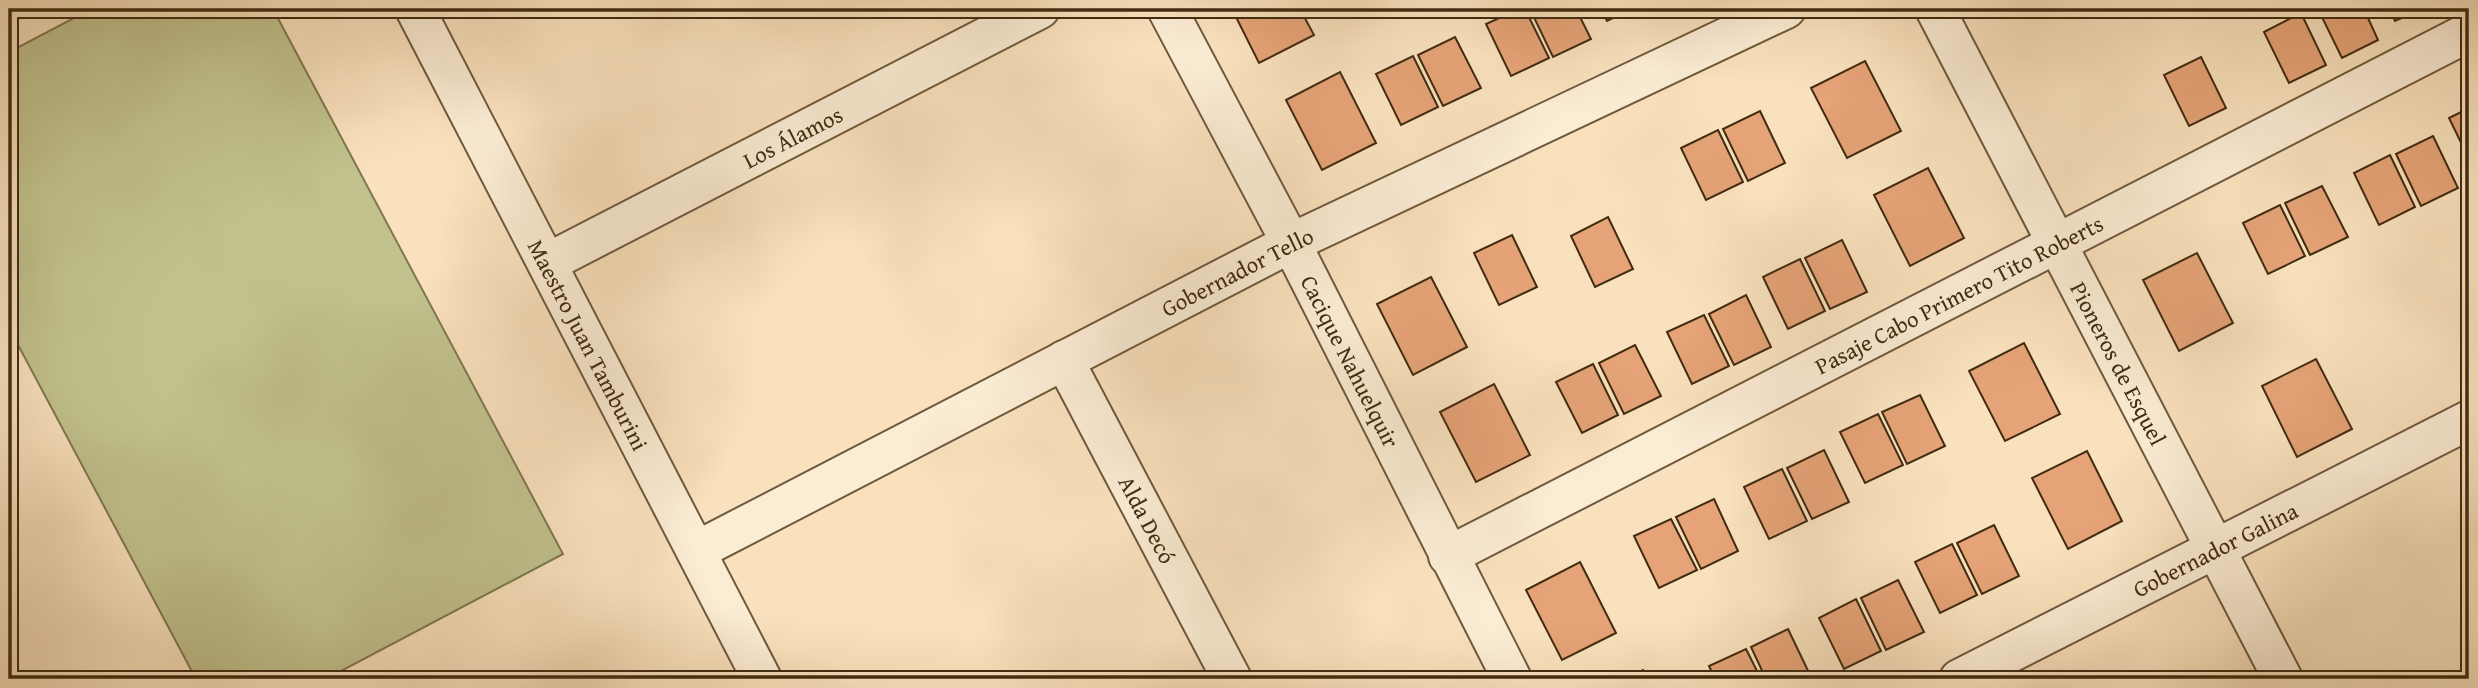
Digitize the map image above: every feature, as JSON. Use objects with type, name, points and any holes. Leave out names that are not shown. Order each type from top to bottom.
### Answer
[{"type":"street","name":"Maestro Juan Tamburini","points":[[415,9],[762,679]]},
{"type":"street","name":"Los Álamos","points":[[547,263],[1040,9]]},
{"type":"street","name":"Cacique Nahuelquir","points":[[1167,9],[1291,243],[1512,679]]},
{"type":"street","name":"Gobernador Tello","points":[[696,551],[1291,243],[1786,9]]},
{"type":"street","name":"Pioneros de Esquel","points":[[1935,9],[2283,679]]},
{"type":"street","name":"Pasaje Cabo Primero Tito Roberts","points":[[1448,556],[2469,32]]},
{"type":"street","name":"Alda Decó","points":[[1064,360],[1232,679]]},
{"type":"street","name":"Gobernador Galina","points":[[1959,679],[2469,419]]},
{"type":"green space","points":[[91,9],[273,9],[563,554],[326,679],[196,679],[9,328],[9,52]]},
{"type":"building","points":[[1232,9],[1300,9],[1314,35],[1259,63]]},
{"type":"building","points":[[1519,9],[1525,9],[1549,58],[1511,76],[1486,24]]},
{"type":"building","points":[[1530,9],[1576,9],[1591,39],[1553,57]]},
{"type":"building","points":[[1601,9],[1632,9],[1607,21]]},
{"type":"building","points":[[2318,9],[2364,9],[2378,40],[2342,58]]},
{"type":"building","points":[[2389,9],[2422,9],[2395,21]]},
{"type":"building","points":[[2301,13],[2326,65],[2289,83],[2264,32]]},
{"type":"building","points":[[1455,37],[1481,88],[1443,106],[1418,55]]},
{"type":"building","points":[[1413,56],[1438,107],[1401,125],[1376,74]]},
{"type":"building","points":[[2201,57],[2226,108],[2189,126],[2164,75]]},
{"type":"building","points":[[1865,61],[1901,131],[1847,158],[1811,88]]},
{"type":"building","points":[[1340,72],[1376,143],[1322,170],[1286,100]]},
{"type":"building","points":[[2469,108],[2469,159],[2449,118]]},
{"type":"building","points":[[1760,111],[1785,163],[1748,181],[1723,129]]},
{"type":"building","points":[[1718,130],[1743,182],[1706,200],[1681,148]]},
{"type":"building","points":[[2433,136],[2458,188],[2421,206],[2396,154]]},
{"type":"building","points":[[2390,155],[2415,207],[2379,225],[2354,173]]},
{"type":"building","points":[[1928,168],[1964,238],[1910,266],[1874,195]]},
{"type":"building","points":[[2322,186],[2348,237],[2310,255],[2285,203]]},
{"type":"building","points":[[2280,205],[2305,256],[2268,274],[2243,223]]},
{"type":"building","points":[[1608,217],[1633,269],[1595,287],[1571,236]]},
{"type":"building","points":[[1512,235],[1537,287],[1499,305],[1474,253]]},
{"type":"building","points":[[1842,240],[1867,292],[1830,309],[1805,258]]},
{"type":"building","points":[[2197,253],[2233,323],[2179,351],[2143,280]]},
{"type":"building","points":[[1800,259],[1825,311],[1788,329],[1763,277]]},
{"type":"building","points":[[1431,277],[1467,347],[1413,375],[1377,304]]},
{"type":"building","points":[[1746,295],[1771,347],[1734,365],[1709,314]]},
{"type":"building","points":[[1704,315],[1729,366],[1692,384],[1667,332]]},
{"type":"building","points":[[2024,343],[2060,414],[2005,441],[1969,371]]},
{"type":"building","points":[[1635,345],[1661,396],[1624,414],[1599,363]]},
{"type":"building","points":[[2316,359],[2352,429],[2297,457],[2262,386]]},
{"type":"building","points":[[1593,364],[1618,415],[1582,433],[1556,382]]},
{"type":"building","points":[[1494,384],[1530,455],[1476,482],[1440,412]]},
{"type":"building","points":[[1920,395],[1945,446],[1907,464],[1882,412]]},
{"type":"building","points":[[1878,414],[1903,465],[1865,483],[1840,432]]},
{"type":"building","points":[[1824,450],[1849,502],[1812,519],[1787,468]]},
{"type":"building","points":[[2087,451],[2122,521],[2068,549],[2032,478]]},
{"type":"building","points":[[1782,469],[1807,521],[1769,539],[1744,487]]},
{"type":"building","points":[[1714,499],[1738,551],[1701,569],[1676,517]]},
{"type":"building","points":[[1671,519],[1697,570],[1659,588],[1634,536]]},
{"type":"building","points":[[1994,525],[2019,576],[1982,594],[1957,543]]},
{"type":"building","points":[[1952,544],[1977,595],[1940,613],[1915,562]]},
{"type":"building","points":[[1580,562],[1616,633],[1562,660],[1526,590]]},
{"type":"building","points":[[1898,580],[1924,632],[1886,650],[1861,598]]},
{"type":"building","points":[[1856,599],[1881,651],[1844,669],[1819,618]]},
{"type":"building","points":[[1788,629],[1812,679],[1766,679],[1751,647]]},
{"type":"building","points":[[1746,649],[1761,679],[1715,679],[1709,666]]},
{"type":"building","points":[[1643,670],[1648,679],[1625,679]]}]
